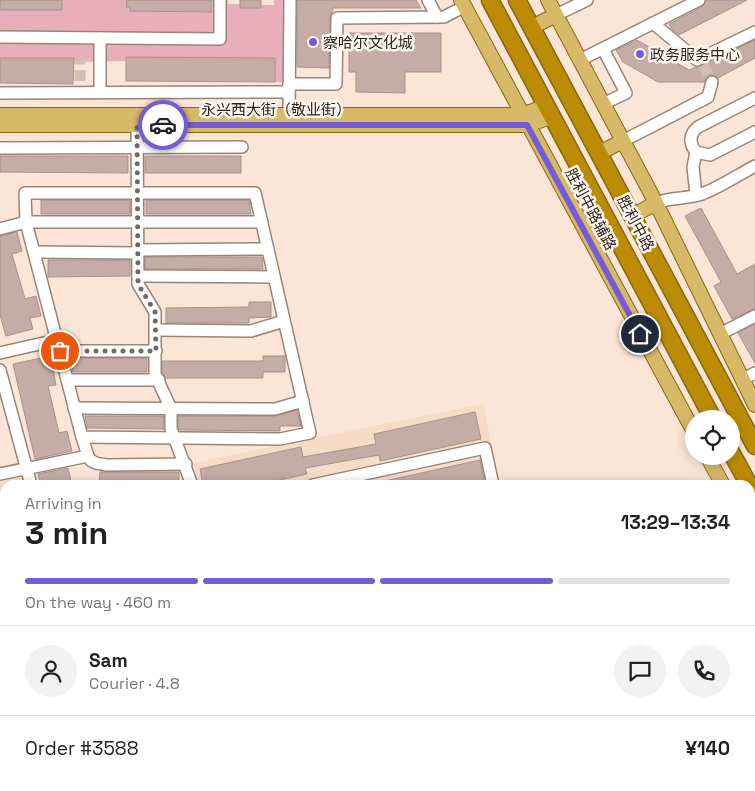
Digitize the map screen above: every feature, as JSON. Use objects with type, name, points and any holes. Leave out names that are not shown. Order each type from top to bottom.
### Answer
[{"type":"highway","name":"胜利中路","points":[[490,0],[548,112],[695,410]]},
{"type":"highway","name":"胜利中路","points":[[517,0],[755,446]]},
{"type":"highway","points":[[721,410],[732,403]]},
{"type":"highway","points":[[738,465],[746,480]]},
{"type":"main road","points":[[548,0],[656,203],[720,334],[749,376],[752,400],[732,403]]},
{"type":"main road","name":"胜利中路辅路","points":[[463,3],[524,120],[694,410]]},
{"type":"main road","points":[[532,27],[556,15]]},
{"type":"main road","name":"永兴西大街（敬业街）","points":[[0,125],[524,120],[548,112]]},
{"type":"main road","name":"永兴西大街（敬业街）","points":[[0,116],[288,114],[524,120]]},
{"type":"main road","points":[[599,153],[623,141]]},
{"type":"main road","points":[[632,216],[656,203]]},
{"type":"main road","points":[[712,465],[719,480]]},
{"type":"street","points":[[0,37],[220,38],[220,0]]},
{"type":"street","points":[[288,114],[290,0]]},
{"type":"street","points":[[428,0],[437,17]]},
{"type":"street","points":[[556,15],[587,0]]},
{"type":"street","points":[[580,60],[699,0]]},
{"type":"street","points":[[0,93],[80,87],[100,92],[289,88],[336,84],[337,18],[444,17],[463,3]]},
{"type":"street","points":[[653,23],[694,59],[702,62],[755,32]]},
{"type":"street","points":[[100,38],[100,92]]},
{"type":"street","points":[[602,49],[626,93],[603,104]]},
{"type":"street","points":[[623,141],[708,97],[712,82]]},
{"type":"street","points":[[696,195],[693,167],[696,152],[691,139],[695,130],[755,98]]},
{"type":"street","points":[[137,125],[138,284],[155,312],[155,374],[171,409],[171,429],[191,480]]},
{"type":"street","points":[[696,152],[710,155],[755,132]]},
{"type":"street","points":[[0,148],[242,147]]},
{"type":"street","points":[[656,203],[665,199],[696,195],[755,166]]},
{"type":"street","points":[[82,436],[280,439],[310,433],[255,193],[25,193],[26,222],[74,408],[82,436],[88,456],[90,460],[96,463],[108,464],[186,464]]},
{"type":"street","points":[[0,228],[26,222],[262,222]]},
{"type":"street","points":[[34,252],[268,249]]},
{"type":"street","points":[[138,276],[274,277]]},
{"type":"street","points":[[720,334],[755,316]]},
{"type":"street","points":[[156,330],[251,331],[284,321]]},
{"type":"street","points":[[0,353],[58,345],[156,351]]},
{"type":"street","points":[[0,370],[30,480]]},
{"type":"street","points":[[67,380],[158,380]]},
{"type":"street","points":[[74,408],[275,409],[303,401]]},
{"type":"street","points":[[342,480],[484,448],[492,480]]},
{"type":"street","points":[[0,474],[88,456]]},
{"type":"shaded area","points":[[62,0],[127,0],[126,7],[130,7],[130,11],[213,12],[214,9],[218,9],[218,0],[228,0],[228,4],[240,4],[241,8],[261,8],[261,5],[274,5],[274,0],[286,0],[285,82],[275,82],[275,58],[73,62],[0,58],[0,10],[61,10]]},
{"type":"shaded area","points":[[483,404],[499,480],[197,480],[193,463]]},
{"type":"building","points":[[0,0],[62,0],[62,10],[0,10]]},
{"type":"building","points":[[127,0],[212,0],[212,12],[130,11],[130,7],[126,7]]},
{"type":"building","points":[[240,0],[261,0],[261,8],[240,8]]},
{"type":"building","name":"察哈尔文化城","points":[[297,0],[416,0],[421,8],[333,8],[330,18],[329,68],[297,67]]},
{"type":"building","points":[[706,0],[747,0],[679,35],[671,28],[669,24],[702,7]]},
{"type":"building","points":[[349,33],[441,33],[441,72],[405,72],[405,93],[356,92],[356,72],[349,72]]},
{"type":"building","points":[[637,40],[689,70],[755,40],[755,58],[718,78],[710,75],[704,82],[658,82],[623,62],[616,50]]},
{"type":"building","points":[[126,57],[275,58],[275,82],[126,81]]},
{"type":"building","points":[[0,58],[74,58],[73,84],[0,83]]},
{"type":"building","points":[[0,156],[128,156],[128,173],[0,172]]},
{"type":"building","points":[[145,156],[241,156],[241,173],[145,173]]},
{"type":"building","points":[[41,200],[130,200],[130,214],[41,214]]},
{"type":"building","points":[[146,200],[249,200],[251,214],[146,214]]},
{"type":"building","points":[[701,208],[737,274],[755,264],[755,309],[732,319],[714,286],[721,282],[685,216]]},
{"type":"building","points":[[17,232],[22,251],[12,254],[25,299],[36,296],[41,316],[30,318],[33,329],[6,336],[0,315],[0,236]]},
{"type":"building","points":[[145,257],[262,257],[263,269],[145,269]]},
{"type":"building","points":[[48,260],[130,260],[130,276],[48,277]]},
{"type":"building","points":[[249,302],[271,302],[271,317],[249,318],[249,323],[166,323],[166,308],[249,307]]},
{"type":"building","points":[[755,324],[755,363],[738,333]]},
{"type":"building","points":[[263,356],[285,356],[285,372],[263,372],[263,378],[166,378],[162,372],[162,361],[263,361]]},
{"type":"building","points":[[41,358],[44,367],[52,365],[56,385],[48,386],[59,433],[67,431],[72,451],[35,459],[13,364]]},
{"type":"building","points":[[69,358],[147,358],[147,372],[73,372]]},
{"type":"building","points":[[297,410],[301,426],[280,426],[280,431],[180,430],[178,428],[178,416],[275,416]]},
{"type":"building","points":[[475,412],[481,439],[380,461],[379,455],[305,468],[307,474],[280,480],[202,480],[200,469],[301,447],[303,457],[376,444],[374,434]]},
{"type":"building","points":[[85,416],[164,416],[164,429],[87,428]]},
{"type":"building","points":[[480,460],[484,480],[389,480]]},
{"type":"building","points":[[68,468],[71,480],[40,480],[38,474]]},
{"type":"building","points":[[100,472],[179,472],[179,480],[99,480]]},
{"type":"tunnel","points":[[80,60],[80,81]]},
{"type":"tunnel","points":[[703,65],[712,82]]},
{"type":"way so far","points":[[60,351],[156,351],[155,312],[138,284],[137,125],[163,125]]},
{"type":"place","name":"察哈尔文化城","points":[[313,42]]},
{"type":"place","name":"政务服务中心","points":[[640,54]]},
{"type":"route","points":[[163,125],[527,125],[640,334]]}]
